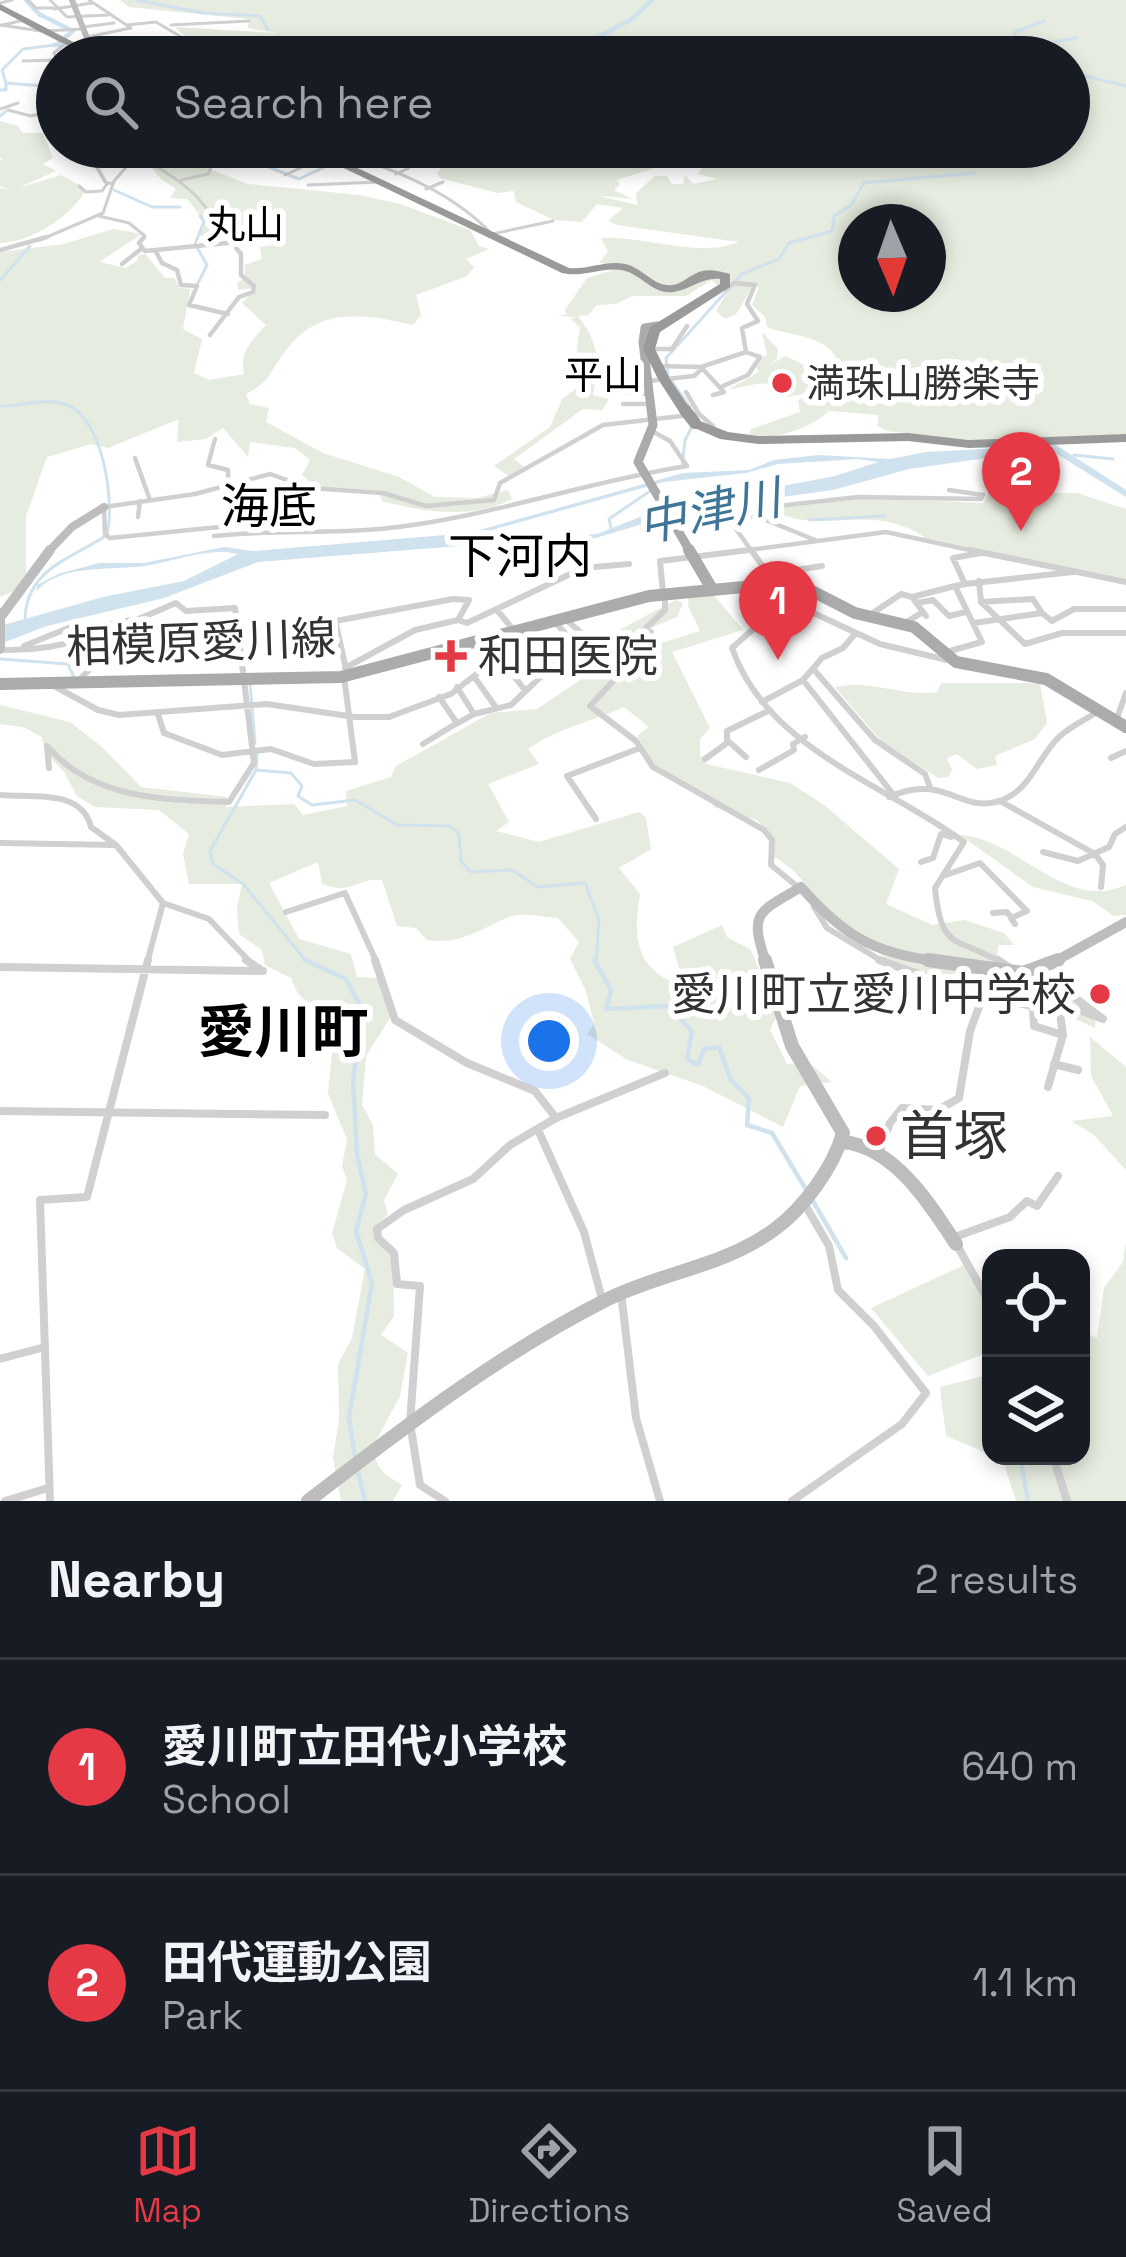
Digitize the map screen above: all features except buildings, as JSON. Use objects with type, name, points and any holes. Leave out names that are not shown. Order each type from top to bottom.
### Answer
[{"type":"highway","points":[[0,6],[21,23],[62,36]]},
{"type":"highway","points":[[356,168],[540,262],[577,274],[623,267],[659,288],[674,290],[715,273],[728,278],[731,286],[657,326],[644,351],[694,415],[722,435],[758,440],[908,437],[969,445],[1126,438]]},
{"type":"main road","points":[[663,373],[647,393],[652,425],[638,454],[642,473],[712,589]]},
{"type":"main road","points":[[768,587],[803,590],[867,617],[925,633],[956,662],[1039,677],[1122,727]]},
{"type":"main road","name":"相模原愛川線","points":[[0,684],[242,681],[346,673],[664,594],[768,587]]},
{"type":"street","points":[[0,6],[12,0]]},
{"type":"street","points":[[28,0],[36,8],[53,9],[91,2],[131,28],[94,36]]},
{"type":"street","points":[[50,0],[73,36]]},
{"type":"street","points":[[73,3],[76,36]]},
{"type":"street","points":[[81,36],[110,15]]},
{"type":"street","points":[[156,22],[179,36]]},
{"type":"street","points":[[127,25],[249,22]]},
{"type":"street","points":[[1,25],[21,23]]},
{"type":"street","points":[[11,32],[21,23]]},
{"type":"street","points":[[85,36],[114,23]]},
{"type":"street","points":[[22,62],[36,61]]},
{"type":"street","points":[[8,110],[18,103]]},
{"type":"street","points":[[0,109],[36,115]]},
{"type":"street","points":[[99,168],[111,186]]},
{"type":"street","points":[[79,186],[86,193],[105,190],[126,168]]},
{"type":"street","points":[[161,168],[181,179],[212,215],[218,230],[239,236],[242,242]]},
{"type":"street","points":[[181,179],[212,168]]},
{"type":"street","points":[[286,175],[298,168]]},
{"type":"street","points":[[378,168],[472,214],[493,234],[553,221]]},
{"type":"street","points":[[396,174],[409,168]]},
{"type":"street","points":[[192,176],[203,177]]},
{"type":"street","points":[[308,185],[367,188],[380,182]]},
{"type":"street","points":[[427,189],[443,182]]},
{"type":"street","points":[[0,250],[35,242],[96,216],[104,211],[111,186]]},
{"type":"street","points":[[96,216],[139,230],[146,236],[141,249]]},
{"type":"street","points":[[122,264],[141,249],[242,242]]},
{"type":"street","points":[[210,335],[254,286],[241,275],[241,254],[236,248],[242,242]]},
{"type":"street","points":[[155,250],[161,263],[177,270],[181,286],[197,286],[189,304],[228,314]]},
{"type":"street","points":[[731,286],[756,286],[747,304],[758,323],[742,328],[746,352]]},
{"type":"street","points":[[644,351],[675,349],[687,326]]},
{"type":"street","points":[[626,403],[647,393],[663,373],[702,368],[746,352],[760,357],[748,375],[723,386]]},
{"type":"street","points":[[663,373],[694,376],[702,368]]},
{"type":"street","points":[[702,368],[723,386],[724,392],[712,395]]},
{"type":"street","points":[[622,374],[621,392],[647,393]]},
{"type":"street","points":[[49,768],[43,747],[47,746],[66,767],[98,778],[118,792],[143,799],[224,803],[233,800],[251,774],[255,751],[235,611],[186,611],[176,603],[50,651],[3,650],[2,615],[27,573],[79,520],[104,507],[229,486],[270,474],[308,488],[382,494],[426,506],[490,503],[500,483],[598,428],[652,425],[694,415],[686,392]]},
{"type":"street","points":[[104,507],[108,538],[229,530],[378,530],[491,511],[682,462],[652,425]]},
{"type":"street","points":[[214,439],[208,464],[228,470],[229,530]]},
{"type":"street","points":[[135,458],[150,500]]},
{"type":"street","points":[[950,490],[983,495],[981,499],[858,497],[724,512],[751,549],[768,587],[770,614],[732,648],[741,677],[770,710],[962,840],[964,848],[934,892],[948,941],[1002,962],[1014,972]]},
{"type":"street","points":[[139,515],[140,501]]},
{"type":"street","points":[[728,518],[756,516],[818,542]]},
{"type":"street","points":[[214,536],[229,530]]},
{"type":"street","points":[[1048,1088],[1063,1035],[1060,1013],[899,972],[830,935],[798,887],[771,865],[772,840],[764,830],[652,766],[640,748],[590,706],[617,677],[633,638],[665,610],[660,560],[886,532],[1126,582]]},
{"type":"street","points":[[965,584],[953,558],[985,551]]},
{"type":"street","points":[[346,673],[415,630],[458,620],[467,623],[583,568],[629,564]]},
{"type":"street","points":[[803,590],[796,570],[822,566]]},
{"type":"street","points":[[915,600],[979,581],[1076,572]]},
{"type":"street","points":[[979,581],[981,602],[1025,644],[1062,633],[1126,633]]},
{"type":"street","points":[[943,653],[982,642],[955,586]]},
{"type":"street","points":[[768,587],[777,596],[855,634],[904,652],[956,662]]},
{"type":"street","points":[[867,617],[901,594],[933,600],[949,616],[966,612]]},
{"type":"street","points":[[239,638],[467,598],[458,620]]},
{"type":"street","points":[[981,602],[1033,599],[1052,621],[1074,609],[1126,609]]},
{"type":"street","points":[[903,625],[925,614],[915,600]]},
{"type":"street","points":[[52,684],[106,713],[158,714],[251,705],[394,716],[475,678],[521,639],[497,610]]},
{"type":"street","points":[[974,623],[1042,613]]},
{"type":"street","points":[[423,744],[474,714],[511,705],[553,665],[589,650],[590,640],[558,618]]},
{"type":"street","points":[[558,618],[582,653]]},
{"type":"street","points":[[23,648],[71,627],[135,620]]},
{"type":"street","points":[[335,620],[355,762],[364,770]]},
{"type":"street","points":[[622,662],[639,639],[652,632]]},
{"type":"street","points":[[762,703],[803,680],[822,658],[843,648],[855,634]]},
{"type":"street","points":[[501,659],[525,690]]},
{"type":"street","points":[[78,684],[99,660]]},
{"type":"street","points":[[815,671],[850,715],[879,743],[925,774],[930,787]]},
{"type":"street","points":[[475,678],[495,706]]},
{"type":"street","points":[[803,680],[823,698],[836,723],[891,795]]},
{"type":"street","points":[[457,687],[474,714]]},
{"type":"street","points":[[1122,727],[1126,693]]},
{"type":"street","points":[[439,697],[457,724]]},
{"type":"street","points":[[746,758],[727,740],[727,731],[770,710]]},
{"type":"street","points":[[891,795],[949,788],[981,803],[1000,801],[1037,773],[1057,739],[1100,711]]},
{"type":"street","points":[[158,714],[164,733],[198,748],[241,756],[274,749],[314,764],[355,762]]},
{"type":"street","points":[[759,770],[790,755],[805,737]]},
{"type":"street","points":[[705,759],[727,740]]},
{"type":"street","points":[[596,819],[567,776],[640,748]]},
{"type":"street","points":[[0,795],[76,801],[87,810],[91,827],[116,845],[163,903],[209,919],[241,957],[263,970],[0,967]]},
{"type":"street","points":[[1000,801],[1095,854],[1103,865],[1101,887]]},
{"type":"street","points":[[1043,853],[1067,862],[1095,854],[1109,847],[1115,834],[1126,827]]},
{"type":"street","points":[[921,862],[933,858],[941,834],[962,840]]},
{"type":"street","points":[[0,844],[116,845]]},
{"type":"street","points":[[943,876],[980,863],[1027,910],[1013,921],[1007,912],[993,913]]},
{"type":"street","points":[[844,1142],[837,1120],[792,1046],[754,926],[760,911],[798,887],[804,888],[836,927],[896,956],[1030,973],[1062,988],[1103,1018],[1098,1020],[1060,1000],[1020,994],[980,1001],[962,1095],[938,1110],[902,1108],[877,1154]]},
{"type":"street","points":[[286,912],[345,892],[383,977],[395,1021],[467,1063],[536,1091],[556,1118]]},
{"type":"street","points":[[50,1501],[40,1200],[86,1197],[163,903]]},
{"type":"street","points":[[1030,973],[1126,922]]},
{"type":"street","points":[[1033,1006],[1034,1026],[1063,1035]]},
{"type":"street","points":[[1054,1064],[1078,1070]]},
{"type":"street","points":[[445,1501],[420,1485],[410,1423],[420,1286],[397,1284],[394,1252],[379,1238],[377,1228],[404,1210],[473,1179],[511,1145],[556,1118],[664,1072]]},
{"type":"street","points":[[0,1111],[325,1115]]},
{"type":"street","points":[[538,1131],[584,1232],[602,1303]]},
{"type":"street","points":[[844,1142],[862,1143],[925,1198],[982,1290]]},
{"type":"street","points":[[308,1501],[410,1423],[602,1303],[746,1250],[778,1228],[844,1142]]},
{"type":"street","points":[[954,1241],[1010,1217],[1028,1201],[1037,1206],[1058,1176]]},
{"type":"street","points":[[792,1501],[902,1424],[926,1393],[874,1326],[838,1290],[829,1246],[806,1196]]},
{"type":"street","points":[[621,1294],[636,1418],[660,1501]]},
{"type":"street","points":[[0,1359],[45,1347]]},
{"type":"street","points":[[1056,1465],[1067,1501]]},
{"type":"street","points":[[5,1501],[50,1488]]},
{"type":"shaded area","points":[[120,0],[1126,0],[1126,435],[981,441],[887,431],[878,426],[878,415],[829,411],[791,432],[748,438],[751,429],[800,412],[798,400],[837,380],[841,366],[819,342],[767,327],[765,317],[752,305],[759,287],[753,286],[736,314],[725,319],[716,311],[726,294],[712,280],[686,296],[632,296],[616,304],[597,305],[588,315],[578,316],[596,353],[593,395],[609,399],[602,410],[583,409],[514,459],[524,467],[509,476],[494,466],[550,427],[562,399],[585,382],[577,349],[580,327],[570,319],[576,317],[558,316],[567,314],[565,310],[587,278],[613,270],[612,264],[599,263],[608,252],[601,238],[706,248],[739,242],[617,225],[608,221],[623,208],[597,204],[582,222],[554,220],[516,202],[514,191],[497,193],[440,178],[437,173],[441,168],[655,168],[617,180],[620,184],[614,190],[633,199],[599,196],[637,205],[636,193],[655,176],[667,176],[672,184],[683,184],[685,176],[694,184],[717,179],[698,174],[702,168],[1090,168],[1090,36],[186,36],[175,27],[277,33],[248,28],[249,19],[129,7]]},
{"type":"shaded area","points":[[0,121],[18,126],[23,133],[36,133],[36,168],[56,171],[18,188],[61,175],[81,186],[84,193],[48,227],[0,243],[0,188],[12,190],[0,186],[0,160],[4,159],[0,158]]},
{"type":"shaded area","points":[[152,168],[207,168],[248,184],[400,204],[470,230],[479,246],[489,249],[466,259],[474,267],[467,276],[416,295],[421,315],[413,325],[358,316],[325,321],[296,338],[265,381],[246,394],[250,404],[269,408],[266,422],[323,453],[399,477],[435,497],[477,498],[508,490],[512,499],[480,510],[447,512],[382,501],[378,490],[316,487],[302,475],[310,460],[295,448],[250,442],[248,457],[223,428],[206,439],[177,442],[179,419],[108,448],[91,444],[47,457],[26,516],[26,574],[14,591],[0,597],[0,252],[64,244],[113,229],[142,234],[99,262],[126,268],[145,254],[165,278],[174,278],[180,288],[190,289],[183,329],[202,339],[194,373],[209,380],[244,374],[245,353],[266,325],[242,303],[257,288],[238,290],[237,283],[245,278],[245,265],[262,259],[260,247],[273,245],[279,235],[236,232],[219,224],[213,229],[218,235],[200,236],[203,219],[187,199],[170,198],[176,189]]},
{"type":"shaded area","points":[[762,332],[778,349],[777,359],[769,365],[786,356],[830,378],[810,393],[786,397],[767,384],[729,389],[759,372],[754,363],[767,355]]},
{"type":"shaded area","points":[[989,492],[1077,493],[1126,509],[1126,581],[926,538],[886,522],[816,521],[778,513],[779,508],[866,498],[983,503]]},
{"type":"shaded area","points":[[712,593],[743,630],[672,652],[710,728],[700,739],[700,755],[706,764],[790,783],[824,805],[899,869],[886,904],[932,925],[965,920],[1004,933],[1014,945],[998,945],[997,964],[1007,975],[1060,991],[1096,1015],[1095,1028],[973,985],[904,980],[774,857],[774,839],[757,820],[714,807],[708,798],[660,774],[637,736],[649,727],[624,707],[539,742],[528,749],[539,764],[488,784],[509,822],[496,831],[539,842],[639,812],[646,818],[651,849],[619,868],[640,894],[638,939],[647,963],[685,987],[673,947],[722,925],[727,937],[751,950],[777,1016],[770,1030],[787,1064],[813,1066],[832,1082],[800,1086],[783,1127],[703,1086],[628,1060],[587,1034],[594,1024],[586,991],[570,959],[579,942],[558,918],[514,916],[460,938],[427,940],[416,928],[397,926],[382,880],[332,887],[322,884],[318,862],[269,883],[299,939],[351,954],[357,977],[378,978],[390,1018],[366,1056],[362,1105],[373,1125],[375,1154],[398,1174],[384,1200],[388,1214],[376,1226],[393,1262],[394,1316],[381,1335],[408,1353],[400,1396],[372,1448],[382,1471],[402,1485],[393,1501],[341,1501],[333,1458],[339,1419],[338,1364],[352,1338],[365,1269],[337,1248],[332,1233],[347,1181],[342,1166],[347,1140],[328,1093],[336,1012],[304,1000],[291,978],[265,965],[262,950],[239,934],[242,884],[189,884],[183,854],[189,834],[159,810],[95,807],[77,796],[64,772],[45,752],[42,737],[23,727],[0,724],[0,705],[70,722],[141,787],[227,797],[226,807],[294,804],[303,815],[347,806],[346,791],[391,777],[396,766],[491,713],[537,709],[589,674],[608,636],[676,600],[683,603],[677,617],[629,637],[618,650],[638,657],[655,645],[700,631],[688,606],[689,595]]},
{"type":"shaded area","points":[[941,683],[1040,683],[1047,723],[1035,739],[995,756],[997,765],[977,769],[957,754],[947,758],[952,770],[948,777],[938,778],[882,742],[835,687],[861,685],[925,693],[937,692]]},
{"type":"shaded area","points":[[960,835],[1002,848],[1082,889],[1104,891],[1126,885],[1126,915],[1114,916],[1092,901],[1033,887]]},
{"type":"shaded area","points":[[1090,1037],[1126,1067],[1126,1170],[1094,1135],[1071,1121],[1113,1116],[1091,1076]]},
{"type":"shaded area","points":[[1126,1241],[1126,1501],[1016,1501],[1004,1465],[1090,1465],[1090,1335],[1097,1338],[1104,1288],[1123,1262]]},
{"type":"shaded area","points":[[964,1265],[982,1296],[982,1355],[928,1376],[871,1308]]},
{"type":"shaded area","points":[[982,1376],[982,1451],[946,1436],[940,1387]]},
{"type":"water","points":[[1056,445],[1126,490],[1126,497],[1057,454],[1015,454],[909,469],[833,490],[693,509],[565,547],[511,549],[484,544],[258,562],[164,598],[47,626],[0,644],[0,626],[103,597],[184,581],[238,554],[204,553],[145,566],[73,572],[36,591],[37,585],[58,574],[99,563],[144,563],[224,547],[253,551],[469,533],[683,473],[749,470],[774,460],[818,455],[890,459],[926,452]],"holes":[[[878,462],[835,476],[658,510],[597,534],[529,539],[481,533],[664,482],[746,473],[778,464]]]},
{"type":"waterway","points":[[26,0],[39,14],[73,31],[67,36]]},
{"type":"waterway","points":[[137,0],[203,13],[260,16],[268,30]]},
{"type":"waterway","points":[[600,36],[632,19],[652,0]]},
{"type":"waterway","points":[[1014,36],[1044,21]]},
{"type":"waterway","points":[[6,83],[2,70],[23,49],[36,47]]},
{"type":"waterway","points":[[1090,77],[1126,86]]},
{"type":"waterway","points":[[0,90],[6,90],[6,83]]},
{"type":"waterway","points":[[6,83],[36,85]]},
{"type":"waterway","points":[[0,116],[6,111]]},
{"type":"waterway","points":[[98,168],[105,180]]},
{"type":"waterway","points":[[271,168],[299,179],[322,168]]},
{"type":"waterway","points":[[690,407],[668,376],[666,358],[742,274],[779,259],[789,243],[832,231],[834,216],[851,205],[864,183],[974,173]]},
{"type":"waterway","points":[[114,190],[152,207],[180,207]]},
{"type":"waterway","points":[[198,283],[207,265],[195,244],[204,221],[200,216]]},
{"type":"waterway","points":[[0,280],[30,246]]},
{"type":"waterway","points":[[0,406],[51,402],[79,413],[98,443],[107,483],[107,535],[41,577],[27,603],[25,621]]},
{"type":"waterway","name":"中津川","points":[[682,467],[685,440],[692,427]]},
{"type":"waterway","points":[[1074,455],[1113,459]]},
{"type":"waterway","name":"中津川","points":[[612,532],[609,519],[650,491]]},
{"type":"waterway","points":[[809,520],[884,516]]},
{"type":"waterway","points":[[0,659],[68,664],[74,677]]},
{"type":"waterway","points":[[250,684],[255,743]]},
{"type":"waterway","points":[[256,770],[257,752]]},
{"type":"waterway","points":[[256,770],[291,773],[302,786],[298,796],[312,805],[355,800],[398,825],[450,826],[459,834],[461,861],[471,872],[512,870],[538,887],[585,883],[599,920],[596,963]]},
{"type":"waterway","points":[[256,770],[210,851],[213,864],[243,884],[306,960]]},
{"type":"waterway","points":[[306,960],[346,979],[363,1011],[353,1080],[357,1154],[366,1194],[356,1231],[372,1283],[349,1417],[355,1458]]},
{"type":"waterway","points":[[594,960],[611,990],[606,1009],[668,1006],[692,1031],[687,1059],[698,1065],[704,1049],[719,1047],[731,1080],[749,1098],[747,1125],[772,1133],[805,1188]]},
{"type":"waterway","points":[[813,1201],[846,1258]]},
{"type":"waterway","points":[[1022,1465],[1028,1501]]},
{"type":"waterway","points":[[357,1468],[365,1501]]},
{"type":"place","name":"満珠山勝楽寺","points":[[782,383]]},
{"type":"place","name":"田代運動公園","points":[[1021,531]]},
{"type":"place","name":"和田医院","points":[[451,656]]},
{"type":"place","name":"愛川町立田代小学校","points":[[778,660]]},
{"type":"place","name":"愛川町立愛川中学校","points":[[1100,994]]},
{"type":"place","name":"首塚","points":[[876,1136]]},
{"type":"district","name":"丸山","points":[[245,224]]},
{"type":"district","name":"平山","points":[[603,375]]},
{"type":"district","name":"海底","points":[[269,506]]},
{"type":"district","name":"下河内","points":[[520,556]]},
{"type":"district","name":"愛川町","points":[[283,1032]]}]
